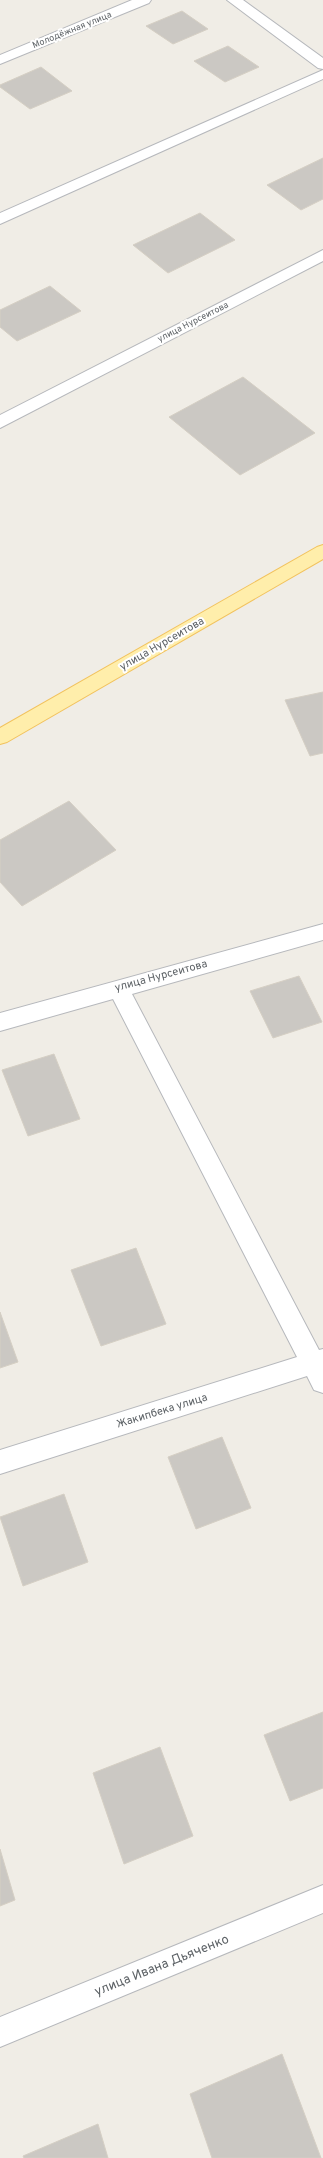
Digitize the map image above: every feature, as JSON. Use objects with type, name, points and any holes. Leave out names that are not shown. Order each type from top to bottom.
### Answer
[{"type":"main road","name":"улица Нурсеитова","points":[[0,737],[323,552]]},
{"type":"street","name":"Молодёжная улица","points":[[0,60],[144,0]]},
{"type":"street","points":[[234,0],[323,65]]},
{"type":"street","points":[[0,219],[323,74]]},
{"type":"street","name":"улица Нурсеитова","points":[[0,422],[323,255]]},
{"type":"street","name":"улица Нурсеитова","points":[[0,1022],[323,932]]},
{"type":"street","points":[[118,988],[320,1368]]},
{"type":"street","name":"Жакипбека улица","points":[[0,1462],[320,1368]]},
{"type":"street","name":"улица Ивана Дьяченко","points":[[0,2032],[323,1899]]},
{"type":"building","points":[[182,11],[208,29],[173,44],[146,26]]},
{"type":"building","points":[[228,46],[259,67],[225,82],[194,61]]},
{"type":"building","points":[[41,67],[72,91],[30,109],[0,87],[0,85]]},
{"type":"building","points":[[323,158],[323,199],[301,210],[267,185]]},
{"type":"building","points":[[200,213],[235,240],[168,273],[133,245]]},
{"type":"building","points":[[50,286],[81,311],[17,341],[0,327],[0,310]]},
{"type":"building","points":[[243,377],[315,433],[240,475],[169,417]]},
{"type":"building","points":[[323,692],[323,753],[310,756],[285,700]]},
{"type":"building","points":[[69,801],[116,850],[22,906],[0,882],[0,840]]},
{"type":"building","points":[[299,976],[322,1022],[273,1038],[250,991]]},
{"type":"building","points":[[54,1054],[80,1119],[28,1136],[2,1070]]},
{"type":"building","points":[[136,1248],[166,1324],[101,1346],[71,1270]]},
{"type":"building","points":[[0,1312],[18,1362],[0,1368]]},
{"type":"building","points":[[222,1437],[251,1508],[196,1529],[168,1457]]},
{"type":"building","points":[[64,1494],[88,1562],[23,1586],[0,1517]]},
{"type":"building","points":[[323,1712],[323,1788],[290,1801],[264,1735]]},
{"type":"building","points":[[160,1747],[193,1836],[124,1864],[93,1773]]},
{"type":"building","points":[[0,1849],[15,1900],[0,1906]]},
{"type":"building","points":[[282,2054],[321,2158],[212,2158],[190,2094]]},
{"type":"building","points":[[98,2124],[108,2158],[24,2158],[23,2156]]}]
